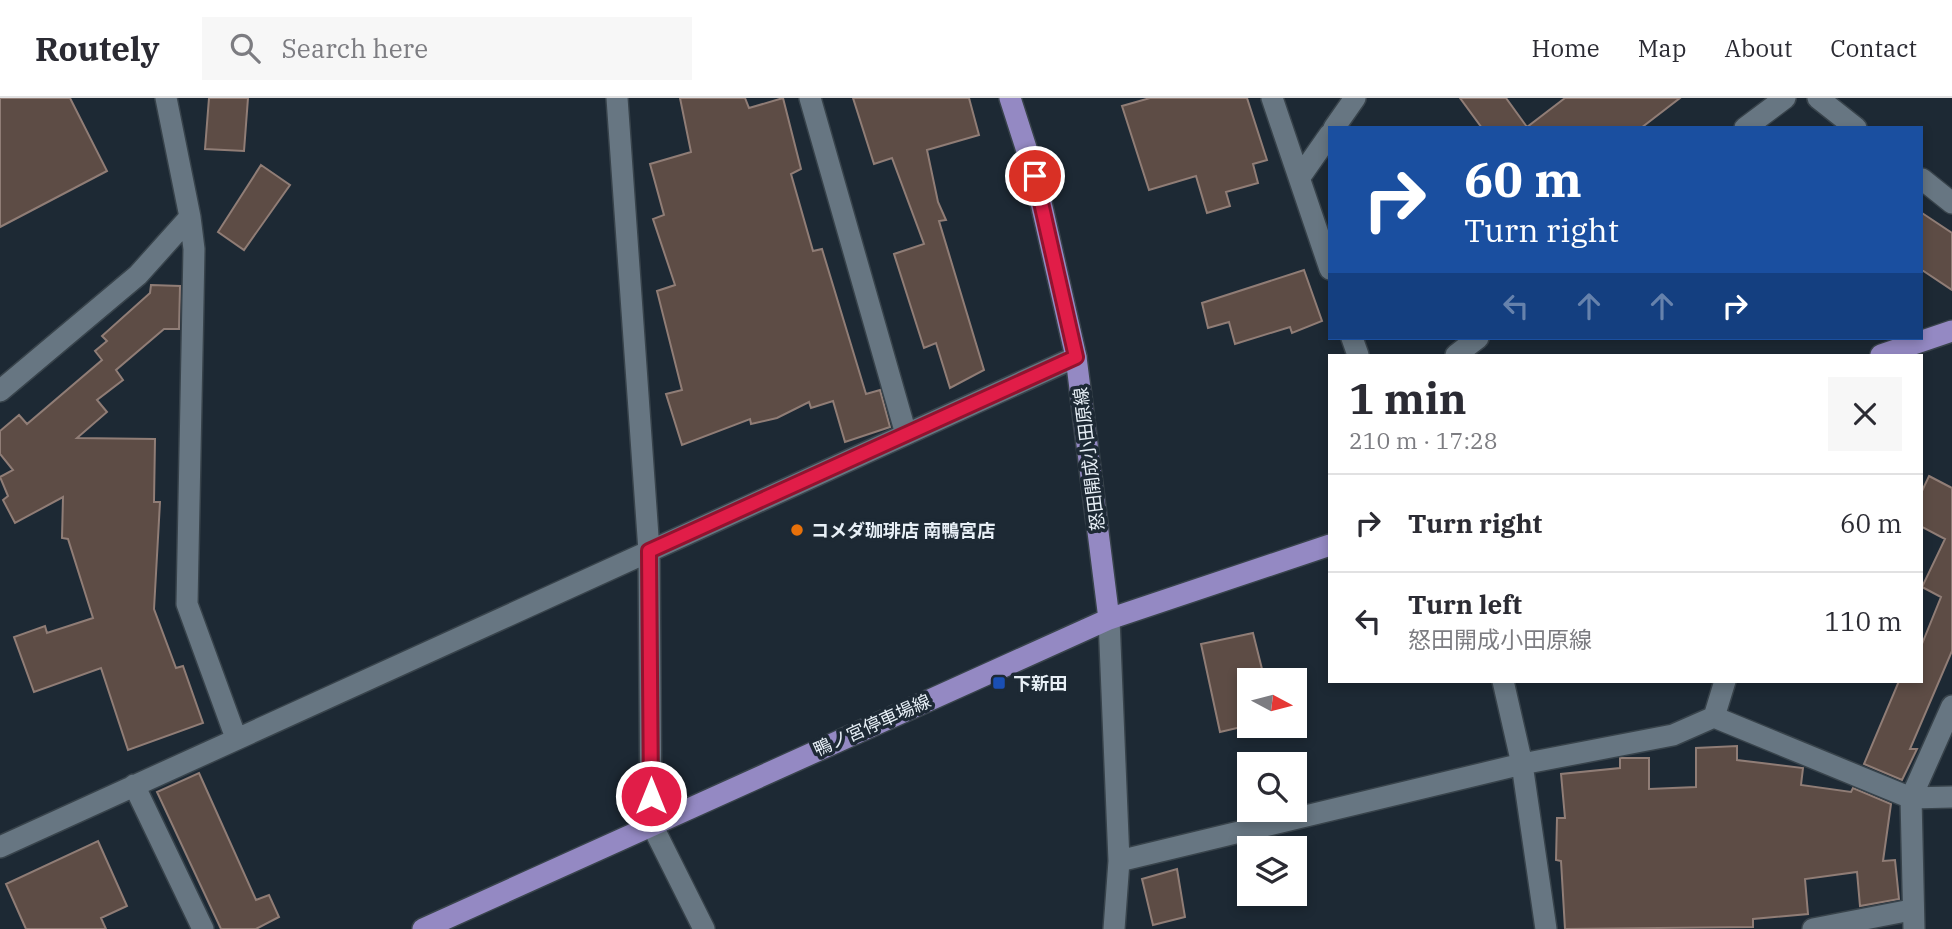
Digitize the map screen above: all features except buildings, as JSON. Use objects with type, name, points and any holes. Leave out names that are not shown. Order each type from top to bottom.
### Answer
[{"type":"main road","name":"怒田開成小田原線","points":[[1010,98],[1035,176],[1076,357],[1108,619]]},
{"type":"main road","points":[[1884,354],[1952,331]]},
{"type":"main road","name":"鴨ノ宮停車場線","points":[[423,929],[1108,619],[1328,546]]},
{"type":"street","points":[[166,98],[194,250],[187,604],[236,738]]},
{"type":"street","points":[[617,98],[649,551],[651,824],[704,929]]},
{"type":"street","points":[[810,98],[906,434]]},
{"type":"street","points":[[1272,98],[1328,263]]},
{"type":"street","points":[[1335,126],[1355,98]]},
{"type":"street","points":[[1748,126],[1785,98]]},
{"type":"street","points":[[1818,98],[1853,126]]},
{"type":"street","points":[[1300,177],[1328,137]]},
{"type":"street","points":[[1923,180],[1952,203]]},
{"type":"street","points":[[0,391],[138,275],[190,217]]},
{"type":"street","points":[[1456,354],[1475,340]]},
{"type":"street","points":[[0,847],[1076,357]]},
{"type":"street","points":[[1108,619],[1119,861],[1114,929]]},
{"type":"street","points":[[1503,683],[1522,764],[1546,929]]},
{"type":"street","points":[[1714,717],[1724,683]]},
{"type":"street","points":[[1813,929],[1913,920],[1911,798],[1952,706]]},
{"type":"street","points":[[1119,861],[1522,764],[1673,735],[1714,717],[1911,798],[1952,797]]},
{"type":"street","points":[[134,785],[204,929]]},
{"type":"place","name":"コメダ珈琲店 南鴨宮店","points":[[797,530]]},
{"type":"place","name":"下新田","points":[[999,683]]},
{"type":"route","points":[[651,796],[649,551],[1076,357],[1035,176]]}]
